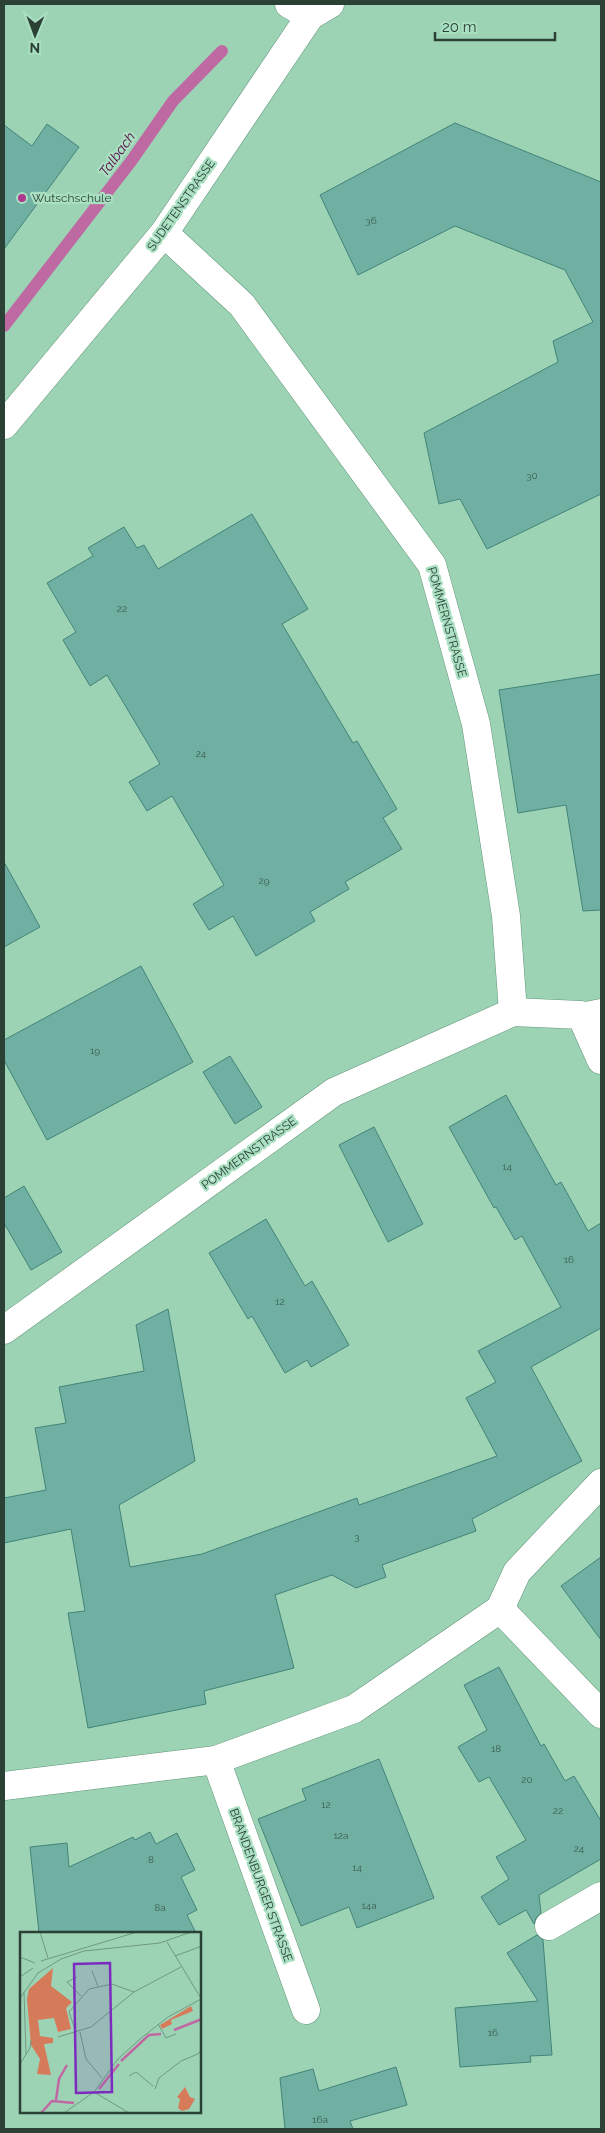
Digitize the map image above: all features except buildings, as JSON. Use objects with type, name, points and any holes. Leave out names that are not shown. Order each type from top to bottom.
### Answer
[{"type":"street","name":"SUDETENSTRASSE","points":[[4,425],[164,233],[309,8]]},
{"type":"street","name":"POMMERNSTRASSE","points":[[164,233],[242,305],[432,565],[476,724],[506,916],[513,1012]]},
{"type":"street","name":"POMMERNSTRASSE","points":[[4,1330],[334,1092],[513,1012],[591,1013]]},
{"type":"street","points":[[591,1013],[601,1060]]},
{"type":"street","points":[[4,1786],[216,1760],[354,1709],[500,1609],[518,1572],[601,1482]]},
{"type":"street","points":[[500,1609],[601,1714]]},
{"type":"street","name":"BRANDENBURGER STRASSE","points":[[216,1760],[306,2010]]},
{"type":"street","points":[[549,1926],[601,1896]]},
{"type":"waterway","name":"Talbach","points":[[4,326],[132,160],[173,101],[222,51]]},
{"type":"place","name":"Wutschschule","points":[[22,198]]}]
